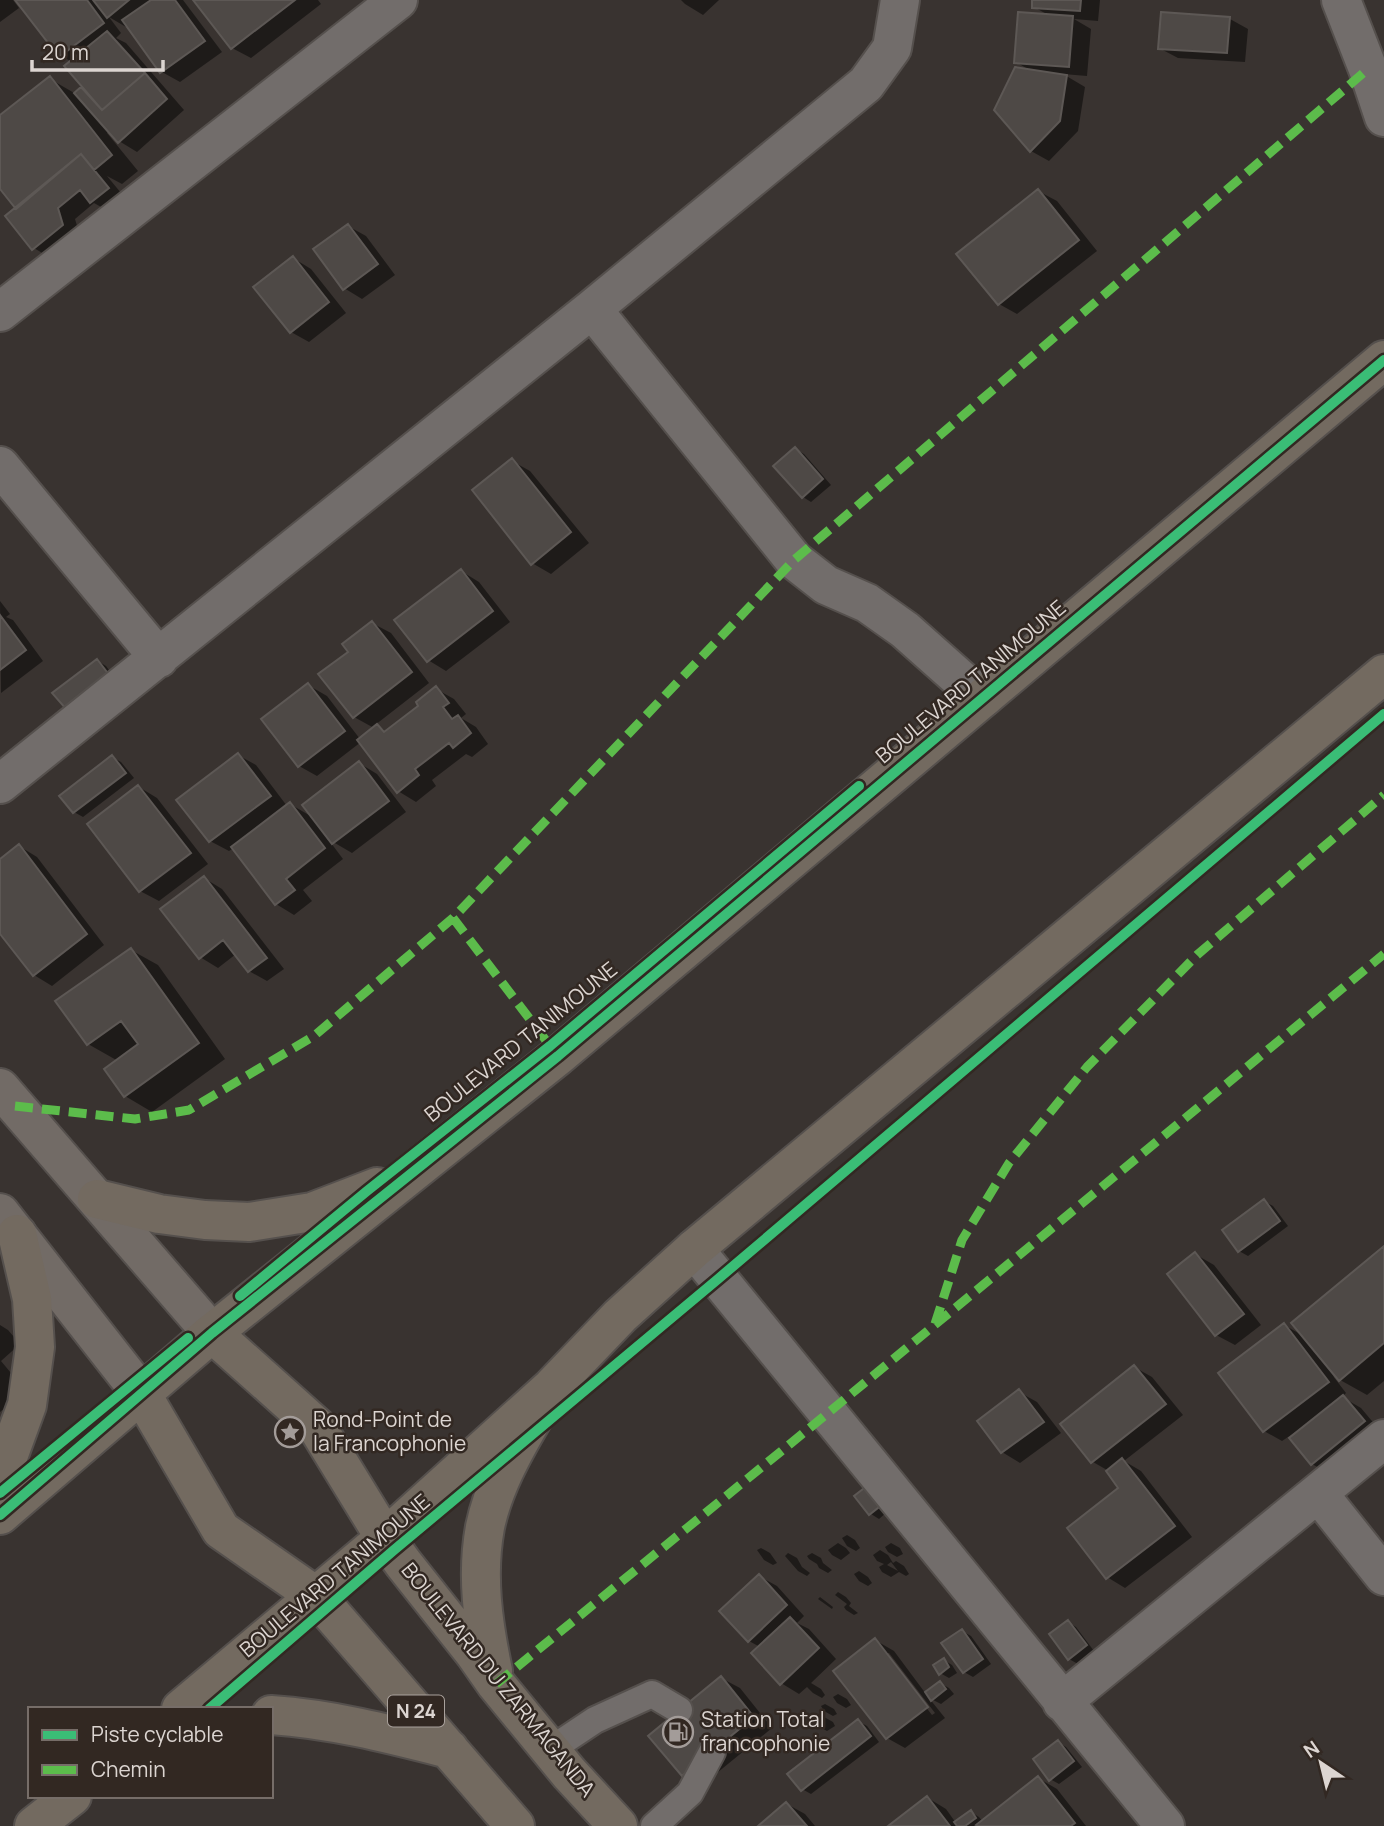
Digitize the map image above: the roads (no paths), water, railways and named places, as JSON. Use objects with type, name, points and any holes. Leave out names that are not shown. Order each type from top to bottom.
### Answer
[{"type":"main road","name":"BOULEVARD TANIMOUNE","points":[[0,1515],[212,1333],[558,1056],[1384,360]]},
{"type":"main road","name":"BOULEVARD TANIMOUNE","points":[[183,1707],[386,1538],[552,1387],[620,1316],[694,1250],[1384,674]]},
{"type":"main road","name":"BOULEVARD DU ZARMAGANDA","points":[[0,1088],[212,1333],[317,1427],[403,1563],[496,1684],[569,1773],[618,1826]]},
{"type":"main road","points":[[97,1199],[159,1214],[249,1222],[312,1212],[415,1172]]},
{"type":"main road","points":[[0,1479],[27,1405],[36,1347],[32,1299],[9,1223]]},
{"type":"main road","name":"N 24","points":[[9,1223],[141,1393],[221,1530],[316,1596],[516,1826]]},
{"type":"main road","points":[[496,1684],[481,1598],[480,1573],[485,1525],[513,1451],[552,1387]]},
{"type":"main road","points":[[273,1715],[303,1717],[369,1728],[449,1749]]},
{"type":"main road","points":[[34,1826],[69,1798]]},
{"type":"street","points":[[0,312],[398,0]]},
{"type":"street","points":[[0,784],[592,309],[866,84],[892,48],[900,0]]},
{"type":"street","points":[[1341,0],[1384,117]]},
{"type":"street","points":[[592,309],[794,560],[826,585],[867,603],[905,630],[984,697]]},
{"type":"street","points":[[0,466],[159,658]]},
{"type":"street","points":[[694,1250],[1165,1826]]},
{"type":"street","points":[[1062,1702],[1384,1439]]},
{"type":"street","points":[[1318,1493],[1384,1576]]},
{"type":"lane","points":[[550,1750],[595,1720],[652,1694],[679,1710]]},
{"type":"lane","points":[[654,1826],[690,1793],[712,1752]]},
{"type":"place","name":"Rond-Point de la Francophonie","points":[[290,1432]]},
{"type":"place","name":"Station Total francophonie","points":[[678,1732]]}]
